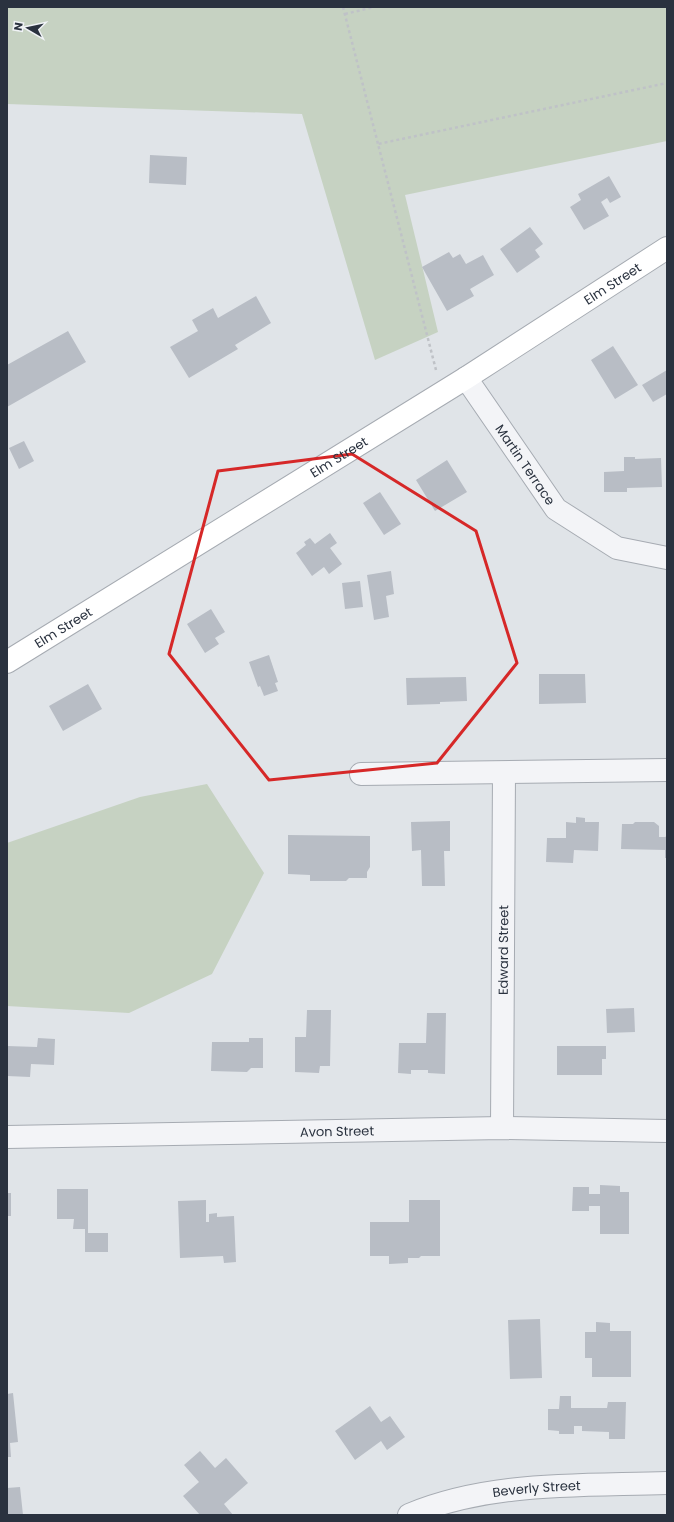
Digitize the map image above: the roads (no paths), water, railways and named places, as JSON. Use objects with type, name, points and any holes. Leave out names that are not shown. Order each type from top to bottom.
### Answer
[{"type":"street","name":"Elm Street","points":[[7,662],[466,378],[667,248]]},
{"type":"street","name":"Martin Terrace","points":[[466,378],[556,509],[617,548],[667,558]]},
{"type":"street","points":[[361,774],[667,770]]},
{"type":"street","name":"Edward Street","points":[[502,1128],[504,773]]},
{"type":"street","name":"Avon Street","points":[[7,1137],[502,1128],[667,1131]]},
{"type":"street","name":"Beverly Street","points":[[409,1515],[422,1510],[487,1493],[530,1488],[667,1483]]}]
